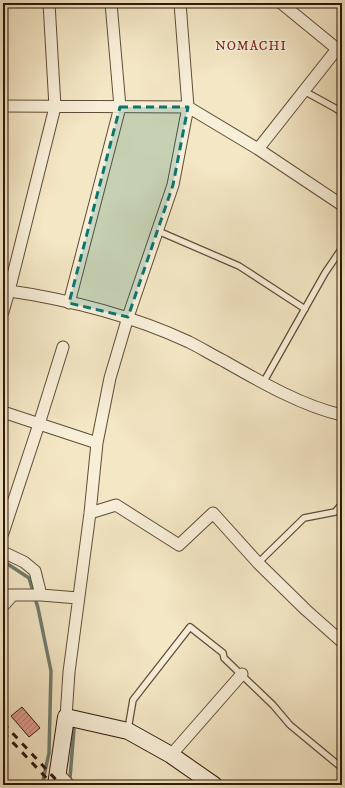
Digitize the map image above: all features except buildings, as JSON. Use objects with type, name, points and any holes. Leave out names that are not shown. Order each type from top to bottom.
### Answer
[{"type":"main road","points":[[61,781],[66,717],[128,731],[170,755],[214,785]]},
{"type":"street","points":[[3,312],[6,291],[55,107],[49,3]]},
{"type":"street","points":[[69,303],[120,107],[111,3]]},
{"type":"street","points":[[66,717],[68,672],[90,513],[97,443],[110,378],[128,317],[173,185],[188,107],[180,3]]},
{"type":"street","points":[[258,148],[304,91],[340,51],[281,3]]},
{"type":"street","points":[[3,106],[188,107],[258,148],[342,205]]},
{"type":"street","points":[[6,291],[69,303],[128,317],[190,342],[263,383],[326,411],[342,415]]},
{"type":"street","points":[[3,533],[63,346]]},
{"type":"street","points":[[3,412],[97,443]]},
{"type":"street","points":[[90,513],[116,505],[179,544],[213,513],[258,563],[306,610],[342,642]]},
{"type":"street","points":[[3,552],[24,562],[35,570],[41,595]]},
{"type":"street","points":[[3,606],[8,595],[41,595],[78,598]]},
{"type":"street","points":[[170,755],[242,674]]},
{"type":"lane","points":[[304,91],[342,113]]},
{"type":"lane","points":[[158,231],[239,266],[305,310]]},
{"type":"lane","points":[[263,383],[325,273],[342,248]]},
{"type":"lane","points":[[258,563],[304,518],[335,512],[342,504]]},
{"type":"lane","points":[[128,731],[133,700],[190,627],[223,653],[224,658],[273,705],[290,725],[342,768]]},
{"type":"highlighted area","points":[[120,107],[188,107],[173,185],[128,317],[69,303]]},
{"type":"waterway","points":[[3,561],[29,578],[38,608],[51,671],[49,753],[42,785]]},
{"type":"waterway","points":[[70,778],[74,729]]},
{"type":"railway","points":[[3,723],[61,785]]},
{"type":"railway","points":[[3,732],[53,785]]},
{"type":"district","name":"NOMACHI","points":[[251,46]]}]
